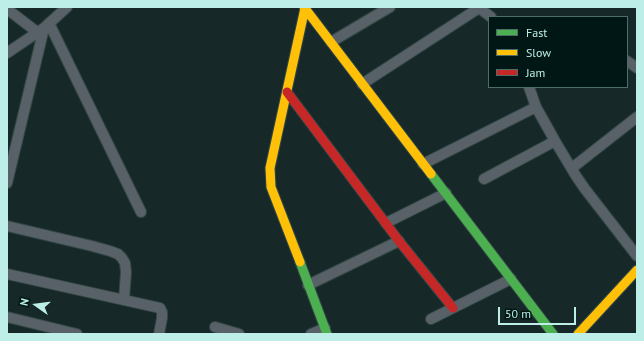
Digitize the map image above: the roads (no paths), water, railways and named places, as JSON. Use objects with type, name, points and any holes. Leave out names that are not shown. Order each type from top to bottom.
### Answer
[{"type":"street","points":[[7,53],[43,28],[67,7]]},
{"type":"street","points":[[304,7],[553,334]]},
{"type":"street","points":[[304,7],[270,168],[270,179],[271,187],[326,331],[311,334]]},
{"type":"street","points":[[331,42],[390,7]]},
{"type":"street","points":[[362,84],[479,7],[490,16]]},
{"type":"street","points":[[7,9],[43,28],[141,212]]},
{"type":"street","points":[[7,183],[43,28]]},
{"type":"street","points":[[628,62],[637,68]]},
{"type":"street","points":[[529,88],[536,107],[585,189],[637,256]]},
{"type":"street","points":[[287,92],[399,241],[453,308]]},
{"type":"street","points":[[423,164],[536,107]]},
{"type":"street","points":[[572,168],[637,117]]},
{"type":"street","points":[[484,179],[555,141]]},
{"type":"street","points":[[386,223],[446,193]]},
{"type":"street","points":[[7,226],[92,246],[118,254],[125,263],[126,268],[124,300]]},
{"type":"street","points":[[308,285],[399,241]]},
{"type":"street","points":[[578,334],[637,270]]},
{"type":"street","points":[[7,274],[160,308],[162,318],[159,334]]},
{"type":"street","points":[[431,319],[511,279]]},
{"type":"street","points":[[7,317],[76,334]]},
{"type":"street","points":[[216,327],[239,334]]}]
